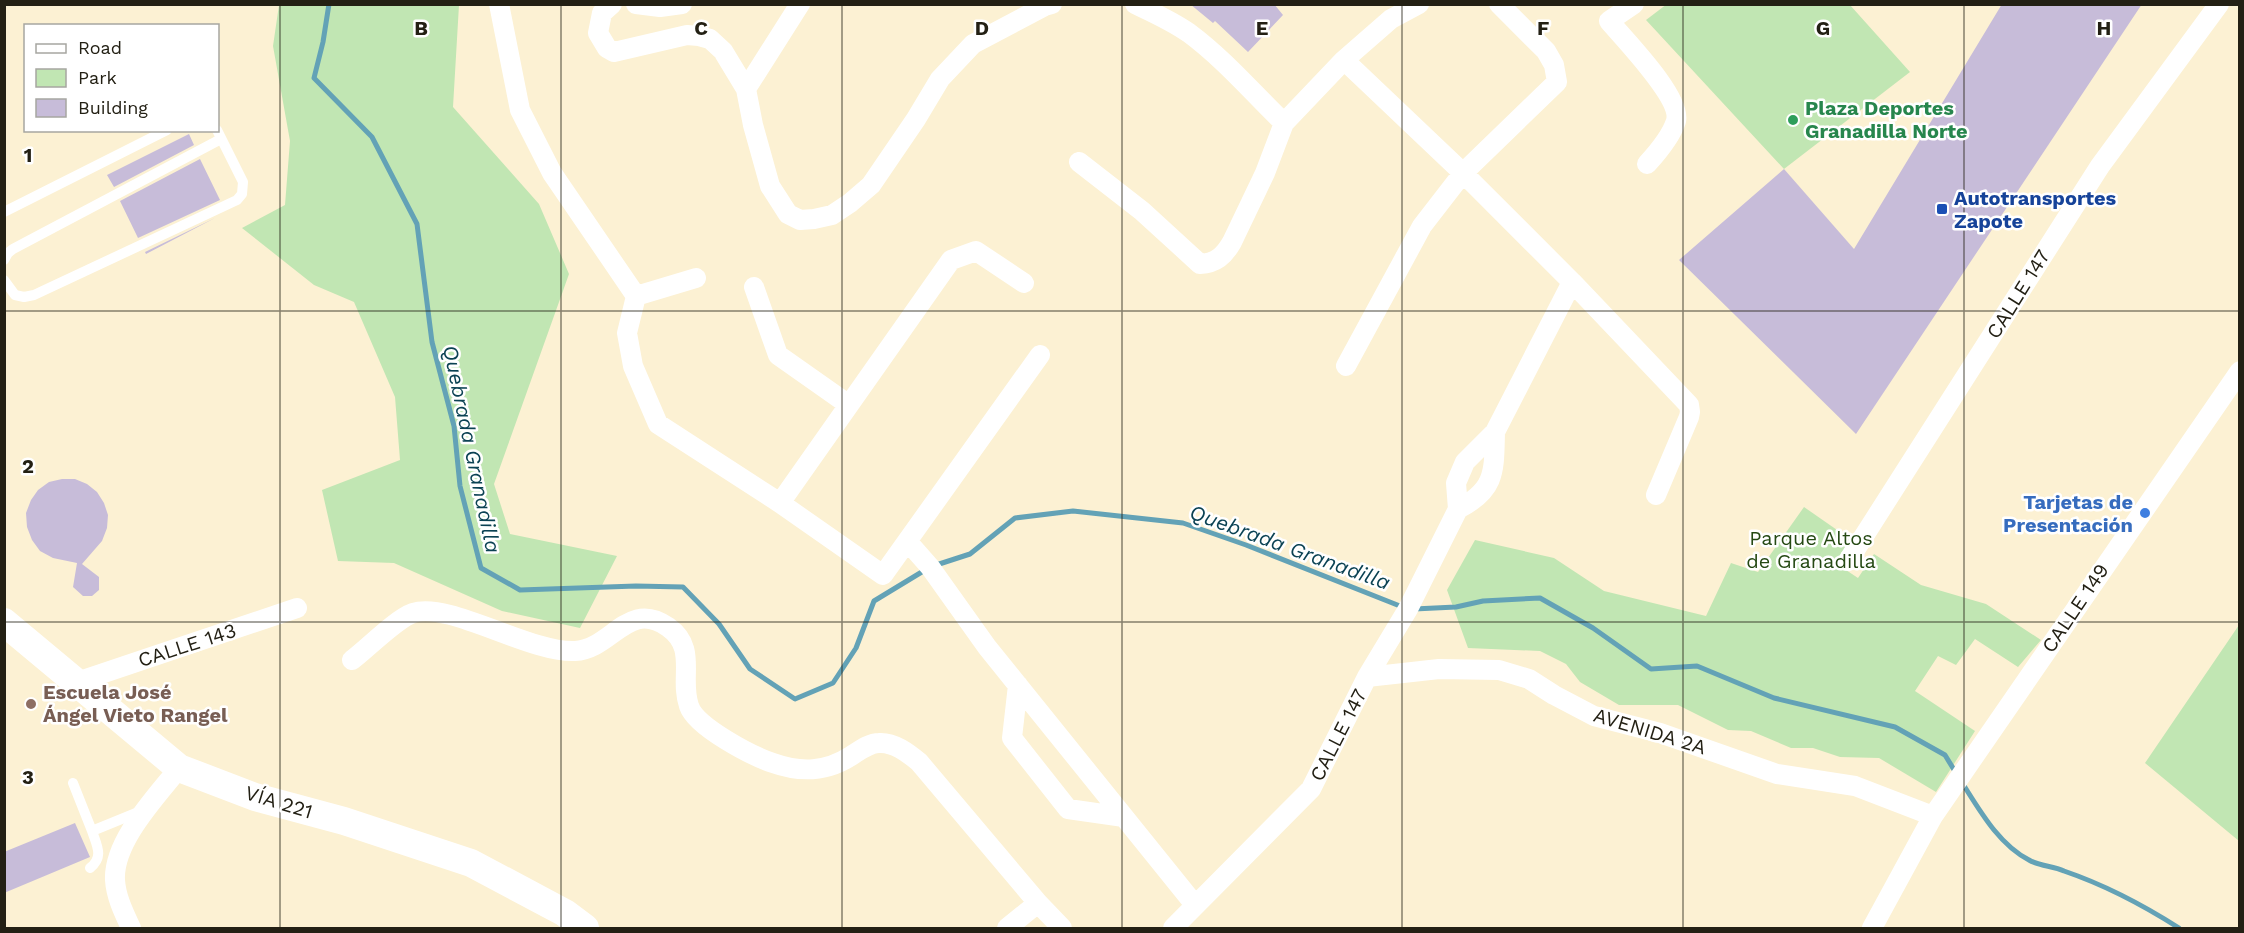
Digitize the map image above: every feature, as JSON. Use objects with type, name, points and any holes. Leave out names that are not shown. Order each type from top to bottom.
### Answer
[{"type":"main road","name":"VÍA 221","points":[[4,621],[179,768],[255,797],[344,821],[471,863],[565,913],[585,928]]},
{"type":"street","points":[[499,4],[519,110],[552,173],[636,296],[627,333],[633,366],[658,424],[780,503],[883,575],[1040,355]]},
{"type":"street","points":[[612,4],[602,13],[598,33],[610,51],[627,50],[687,35],[699,36],[717,44],[746,89],[753,125],[770,186],[788,214],[800,220],[832,215],[871,185],[940,80],[973,44],[1052,4]]},
{"type":"street","points":[[636,4],[660,7],[682,4]]},
{"type":"street","points":[[746,89],[800,4]]},
{"type":"street","points":[[1135,4],[1188,33],[1218,58],[1284,123]]},
{"type":"street","points":[[1079,162],[1142,211],[1200,264],[1218,260],[1232,242],[1265,173],[1284,123],[1344,60],[1391,19],[1419,4]]},
{"type":"street","points":[[1346,366],[1422,226],[1464,173],[1557,82],[1554,66],[1546,51],[1499,4]]},
{"type":"street","points":[[1634,4],[1609,21],[1668,91],[1675,106],[1676,120],[1664,144],[1647,165]]},
{"type":"street","name":"CALLE 147","points":[[1848,561],[2100,166],[2219,4]]},
{"type":"street","points":[[1344,60],[1464,173],[1689,405],[1689,417],[1656,495]]},
{"type":"street","points":[[780,503],[951,260],[976,251],[1024,283]]},
{"type":"street","points":[[636,296],[696,278]]},
{"type":"street","points":[[1495,432],[1494,468],[1484,491],[1473,501],[1458,509],[1456,483],[1465,462],[1495,432],[1572,282]]},
{"type":"street","points":[[754,287],[778,356],[849,405]]},
{"type":"street","name":"CALLE 149","points":[[1872,928],[1933,816],[2240,371]]},
{"type":"street","name":"CALLE 147","points":[[1173,928],[1311,789],[1367,677],[1408,609],[1458,509]]},
{"type":"street","points":[[908,542],[930,567],[987,647],[1195,905]]},
{"type":"street","name":"CALLE 143","points":[[77,682],[297,608]]},
{"type":"street","points":[[352,660],[414,613],[431,611],[521,641],[576,651],[594,645],[630,622],[642,617],[654,618],[680,638],[686,649],[685,681],[689,708],[710,731],[770,763],[794,770],[812,771],[830,766],[873,744],[886,743],[898,747],[919,762],[1038,903],[1062,928]]},
{"type":"street","name":"AVENIDA 2A","points":[[1367,677],[1439,669],[1499,670],[1529,679],[1594,716],[1660,733],[1777,774],[1855,786],[1933,816]]},
{"type":"street","points":[[1018,686],[1012,738],[1068,808],[1124,817]]},
{"type":"street","points":[[131,928],[120,902],[115,879],[117,858],[138,819],[179,768]]},
{"type":"street","points":[[1007,928],[1038,903]]},
{"type":"lane","points":[[4,212],[163,132]]},
{"type":"lane","points":[[4,260],[13,249],[219,135],[243,182],[242,194],[237,200],[34,295],[15,295],[4,280]]},
{"type":"lane","points":[[73,783],[99,852],[95,864],[90,868]]},
{"type":"lane","points":[[92,831],[147,809]]},
{"type":"green space","name":"Plaza Deportes Granadilla Norte","points":[[1667,4],[1850,5],[1910,72],[1784,169],[1646,20]]},
{"type":"green space","points":[[279,5],[459,5],[453,107],[539,204],[569,274],[494,484],[510,534],[617,556],[580,628],[502,611],[394,563],[338,561],[322,490],[400,460],[395,397],[354,302],[314,285],[242,228],[285,205],[290,141],[273,46]]},
{"type":"green space","name":"Parque Altos de Granadilla","points":[[1804,507],[1850,539],[1837,564],[1858,578],[1874,554],[1921,585],[1986,604],[2041,640],[2018,667],[1975,639],[1956,665],[1938,656],[1915,691],[1975,731],[1936,792],[1879,758],[1840,757],[1813,748],[1791,748],[1751,731],[1728,730],[1678,705],[1619,705],[1580,682],[1566,664],[1540,651],[1468,648],[1447,590],[1475,540],[1554,558],[1604,591],[1706,616],[1731,563],[1758,572]]},
{"type":"green space","points":[[2239,625],[2239,841],[2145,763]]},
{"type":"building","points":[[1190,4],[1274,4],[1283,15],[1248,52],[1215,21],[1213,23]]},
{"type":"building","name":"Autotransportes Zapote","points":[[2002,4],[2142,4],[1856,434],[1679,260],[1784,169],[1854,249]]},
{"type":"building","points":[[189,134],[194,145],[114,187],[107,175]]},
{"type":"building","points":[[200,159],[220,200],[138,238],[120,201]]},
{"type":"building","points":[[215,218],[146,254],[145,252]]},
{"type":"building","points":[[75,479],[87,484],[97,492],[108,515],[107,528],[102,541],[82,564],[99,577],[99,590],[92,596],[83,596],[73,587],[77,563],[53,558],[40,551],[27,527],[26,513],[38,490],[49,482]]},
{"type":"building","points":[[75,823],[90,857],[4,893],[4,852]]},
{"type":"waterway","name":"Quebrada Granadilla","points":[[329,4],[314,78],[372,137],[417,224],[432,342],[454,426],[460,486],[481,568],[520,590],[636,586],[683,587],[719,624],[750,669],[795,699],[833,683],[856,648],[874,601],[930,567],[970,554],[1015,518],[1073,511],[1183,523],[1246,545],[1405,608]]},
{"type":"waterway","name":"Quebrada Granadilla","points":[[1414,609],[1456,607],[1483,601],[1540,598],[1593,628],[1651,669],[1697,666],[1774,698],[1895,727],[1945,755],[1956,773]]},
{"type":"waterway","name":"Quebrada Granadilla","points":[[1961,781],[1990,825],[2018,853],[2033,862],[2060,869],[2109,889],[2179,928]]},
{"type":"place","name":"Plaza Deportes Granadilla Norte","points":[[1793,120]]},
{"type":"place","name":"Autotransportes Zapote","points":[[1942,209]]},
{"type":"place","name":"Tarjetas de Presentación","points":[[2145,513]]},
{"type":"place","name":"Escuela José Ángel Vieto Rangel","points":[[31,704]]}]
